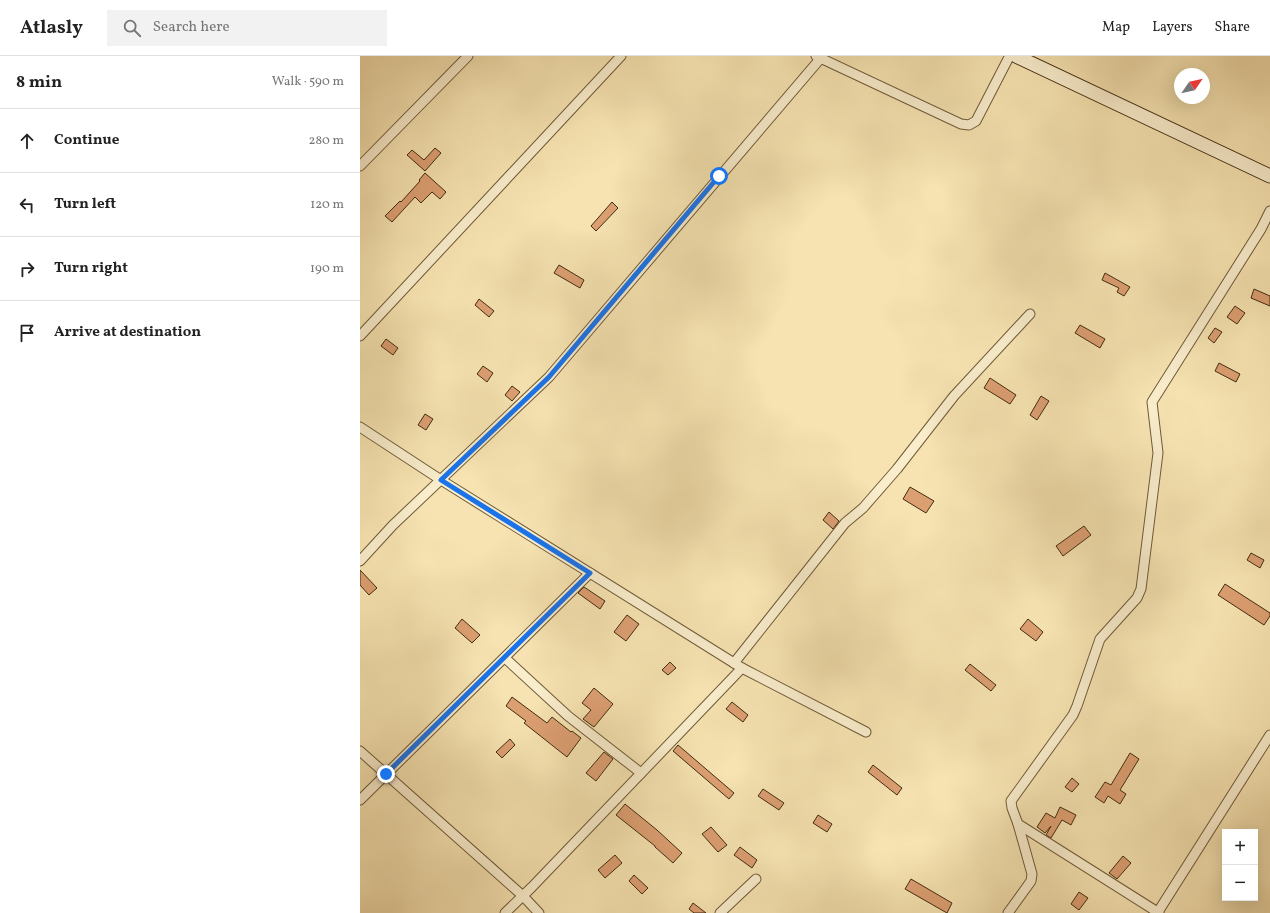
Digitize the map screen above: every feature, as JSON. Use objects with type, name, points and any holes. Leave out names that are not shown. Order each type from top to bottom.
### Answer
[{"type":"main road","points":[[1012,57],[1270,176]]},
{"type":"street","points":[[360,166],[468,56]]},
{"type":"street","points":[[360,336],[621,56]]},
{"type":"street","points":[[360,560],[393,525],[549,377],[818,57],[961,124],[969,125],[976,121],[1012,57]]},
{"type":"street","points":[[1008,913],[1031,881],[1030,863],[1011,801],[1073,715],[1100,639],[1140,594],[1158,452],[1152,402],[1261,229],[1270,211]]},
{"type":"street","points":[[505,913],[641,773],[738,665],[845,523],[863,508],[897,469],[954,396],[1030,314]]},
{"type":"street","points":[[360,427],[441,480],[738,665],[866,732]]},
{"type":"street","points":[[360,800],[590,573]]},
{"type":"street","points":[[505,658],[568,716],[641,773]]},
{"type":"street","points":[[1018,824],[1159,913],[1270,734]]},
{"type":"street","points":[[360,751],[523,896],[539,913]]},
{"type":"street","points":[[720,913],[756,879]]},
{"type":"building","points":[[435,148],[441,153],[425,171],[407,155],[412,150],[424,160]]},
{"type":"building","points":[[425,173],[446,192],[440,199],[432,192],[421,203],[415,197],[392,222],[385,216],[400,201],[401,202],[420,181],[419,180]]},
{"type":"building","points":[[612,202],[618,208],[596,231],[591,226]]},
{"type":"building","points":[[559,265],[584,280],[580,288],[554,273]]},
{"type":"building","points":[[1105,273],[1130,287],[1124,296],[1117,292],[1119,288],[1102,280]]},
{"type":"building","points":[[1254,289],[1270,296],[1270,306],[1251,298]]},
{"type":"building","points":[[479,299],[494,311],[489,317],[475,305]]},
{"type":"building","points":[[1235,306],[1245,313],[1237,324],[1227,317]]},
{"type":"building","points":[[1080,325],[1105,339],[1100,348],[1075,333]]},
{"type":"building","points":[[1215,328],[1222,332],[1214,343],[1208,338]]},
{"type":"building","points":[[386,339],[398,348],[393,355],[381,346]]},
{"type":"building","points":[[1219,363],[1240,374],[1236,382],[1215,371]]},
{"type":"building","points":[[483,366],[493,373],[487,382],[477,374]]},
{"type":"building","points":[[990,378],[1016,395],[1010,404],[984,388]]},
{"type":"building","points":[[512,386],[520,392],[512,401],[505,395]]},
{"type":"building","points":[[1041,396],[1049,401],[1037,420],[1030,415]]},
{"type":"building","points":[[425,414],[433,419],[426,430],[418,425]]},
{"type":"building","points":[[910,487],[934,501],[926,513],[903,499]]},
{"type":"building","points":[[829,512],[839,521],[833,529],[823,520]]},
{"type":"building","points":[[1084,526],[1091,535],[1063,556],[1056,546]]},
{"type":"building","points":[[1251,553],[1264,560],[1260,568],[1247,560]]},
{"type":"building","points":[[360,570],[377,588],[369,595],[360,585]]},
{"type":"building","points":[[1225,584],[1270,613],[1270,616],[1264,625],[1218,595]]},
{"type":"building","points":[[584,587],[605,601],[600,609],[578,593]]},
{"type":"building","points":[[627,615],[639,624],[626,641],[614,632]]},
{"type":"building","points":[[462,619],[480,635],[472,643],[455,628]]},
{"type":"building","points":[[1028,619],[1043,632],[1036,641],[1020,629]]},
{"type":"building","points":[[670,662],[676,668],[668,675],[662,670]]},
{"type":"building","points":[[970,664],[996,685],[991,691],[965,670]]},
{"type":"building","points":[[594,688],[613,704],[594,727],[583,719],[591,710],[582,703]]},
{"type":"building","points":[[512,697],[547,723],[552,717],[581,738],[567,757],[524,723],[526,721],[506,706]]},
{"type":"building","points":[[732,702],[748,715],[743,722],[726,709]]},
{"type":"building","points":[[510,739],[515,745],[502,758],[496,752]]},
{"type":"building","points":[[678,745],[734,793],[729,799],[673,751]]},
{"type":"building","points":[[604,752],[613,759],[596,781],[586,773]]},
{"type":"building","points":[[1130,753],[1139,759],[1120,790],[1126,794],[1120,804],[1108,796],[1104,803],[1095,797],[1105,782],[1111,785]]},
{"type":"building","points":[[873,765],[902,788],[897,795],[868,772]]},
{"type":"building","points":[[1072,778],[1079,784],[1072,792],[1065,787]]},
{"type":"building","points":[[763,789],[784,803],[779,810],[758,796]]},
{"type":"building","points":[[625,804],[682,853],[673,863],[655,846],[616,815]]},
{"type":"building","points":[[1060,807],[1076,815],[1071,825],[1062,820],[1051,838],[1046,835],[1051,826],[1045,833],[1037,827],[1046,813],[1055,818]]},
{"type":"building","points":[[818,815],[832,824],[827,832],[813,823]]},
{"type":"building","points":[[711,827],[727,845],[718,852],[702,834]]},
{"type":"building","points":[[740,847],[757,860],[752,868],[734,855]]},
{"type":"building","points":[[615,855],[622,863],[605,878],[598,870]]},
{"type":"building","points":[[1123,856],[1131,863],[1117,879],[1109,873]]},
{"type":"building","points":[[634,875],[648,888],[642,894],[629,881]]},
{"type":"building","points":[[911,879],[952,903],[947,913],[905,889]]},
{"type":"building","points":[[1079,892],[1088,898],[1079,910],[1071,904]]},
{"type":"building","points":[[693,903],[706,913],[694,913],[689,909]]},
{"type":"route","points":[[386,774],[590,573],[441,480],[549,377],[719,176]]}]
